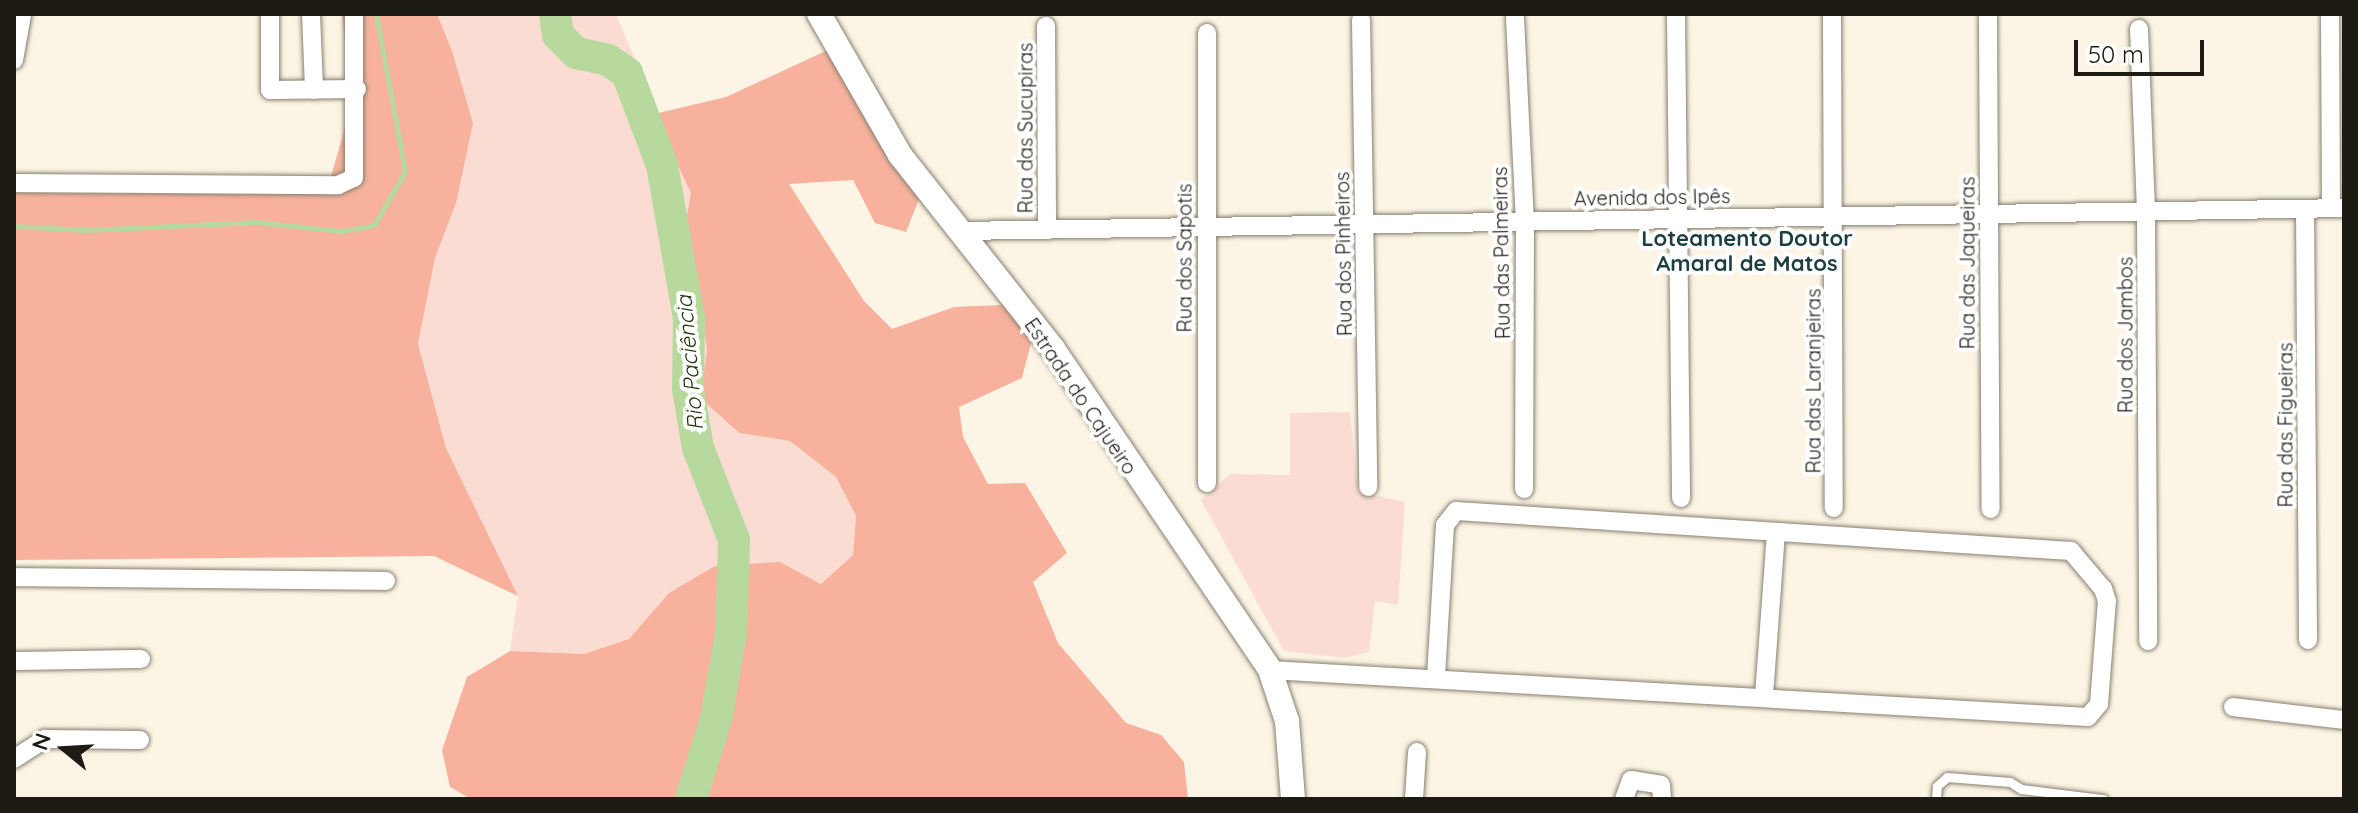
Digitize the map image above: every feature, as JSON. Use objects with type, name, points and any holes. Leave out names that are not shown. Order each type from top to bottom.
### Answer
[{"type":"street","points":[[270,14],[270,90],[357,89]]},
{"type":"street","points":[[311,14],[314,90]]},
{"type":"street","points":[[14,183],[338,185],[354,178],[357,89],[354,14]]},
{"type":"street","name":"Estrada do Cajueiro","points":[[819,14],[900,155],[1053,349],[1270,670],[1287,721],[1293,799]]},
{"type":"street","points":[[1676,14],[1681,498]]},
{"type":"street","name":"Rua das Laranjeiras","points":[[1832,14],[1836,216],[1834,508]]},
{"type":"street","points":[[2330,14],[2338,208]]},
{"type":"street","points":[[14,60],[20,17]]},
{"type":"street","name":"Rua das Jaqueiras","points":[[1988,17],[1991,509]]},
{"type":"street","name":"Rua das Palmeiras","points":[[1515,18],[1525,221],[1524,489]]},
{"type":"street","name":"Rua dos Pinheiros","points":[[1361,20],[1368,487]]},
{"type":"street","name":"Rua das Sucupiras","points":[[1046,26],[1047,229]]},
{"type":"street","name":"Rua dos Jambos","points":[[2139,29],[2146,211],[2148,641]]},
{"type":"street","name":"Rua dos Sapotis","points":[[1207,33],[1207,483]]},
{"type":"street","name":"Avenida dos Ipês","points":[[961,231],[2338,208]]},
{"type":"street","name":"Rua das Figueiras","points":[[2305,209],[2308,640]]},
{"type":"street","points":[[1270,670],[1362,678],[1436,677],[2088,717],[2099,704],[2106,595],[2071,551],[1451,513],[1445,525],[1436,677]]},
{"type":"street","points":[[1764,696],[1776,532]]},
{"type":"street","points":[[14,577],[386,581]]},
{"type":"street","points":[[14,661],[141,659]]},
{"type":"street","points":[[2233,707],[2344,720]]},
{"type":"street","points":[[14,759],[45,739],[140,740]]},
{"type":"street","points":[[1414,799],[1417,752]]},
{"type":"street","points":[[1624,799],[1631,780],[1661,785],[1662,799]]},
{"type":"lane","points":[[1936,799],[1937,786],[1947,777],[2010,782],[2021,789],[2103,799]]},
{"type":"shaded area","points":[[342,14],[437,14],[452,51],[473,123],[456,203],[435,258],[418,344],[446,448],[518,596],[434,556],[14,560],[14,193],[326,194],[352,103]]},
{"type":"shaded area","points":[[437,14],[616,14],[691,193],[684,232],[701,299],[707,351],[700,398],[738,433],[790,441],[836,477],[856,516],[853,555],[821,584],[780,562],[669,593],[630,639],[584,654],[510,651],[518,596],[446,448],[418,344],[435,258],[456,203],[452,51]]},
{"type":"shaded area","points":[[830,49],[919,199],[906,232],[875,223],[853,180],[789,184],[864,301],[892,329],[954,307],[1002,305],[1033,335],[1022,378],[959,407],[963,437],[988,484],[1025,483],[1067,553],[1033,582],[1058,643],[1126,723],[1161,735],[1184,762],[1188,799],[471,799],[450,787],[442,750],[467,677],[510,651],[584,654],[629,639],[669,593],[715,566],[780,562],[821,584],[853,555],[856,516],[836,477],[790,441],[739,433],[700,398],[707,351],[701,299],[684,232],[691,193],[654,114],[726,97]]},
{"type":"shaded area","points":[[1350,412],[1358,492],[1405,502],[1398,605],[1375,601],[1369,652],[1345,658],[1284,651],[1201,500],[1230,474],[1290,475],[1290,413]]},
{"type":"waterway","points":[[14,226],[86,230],[256,222],[341,231],[374,225],[405,172],[376,14]]},
{"type":"waterway","name":"Rio Paciência","points":[[555,14],[558,35],[576,53],[608,60],[627,73],[662,165],[689,318],[688,389],[698,448],[734,540],[731,633],[716,719],[691,799]]},
{"type":"district","name":"Loteamento Doutor Amaral de Matos","points":[[1747,250]]}]
